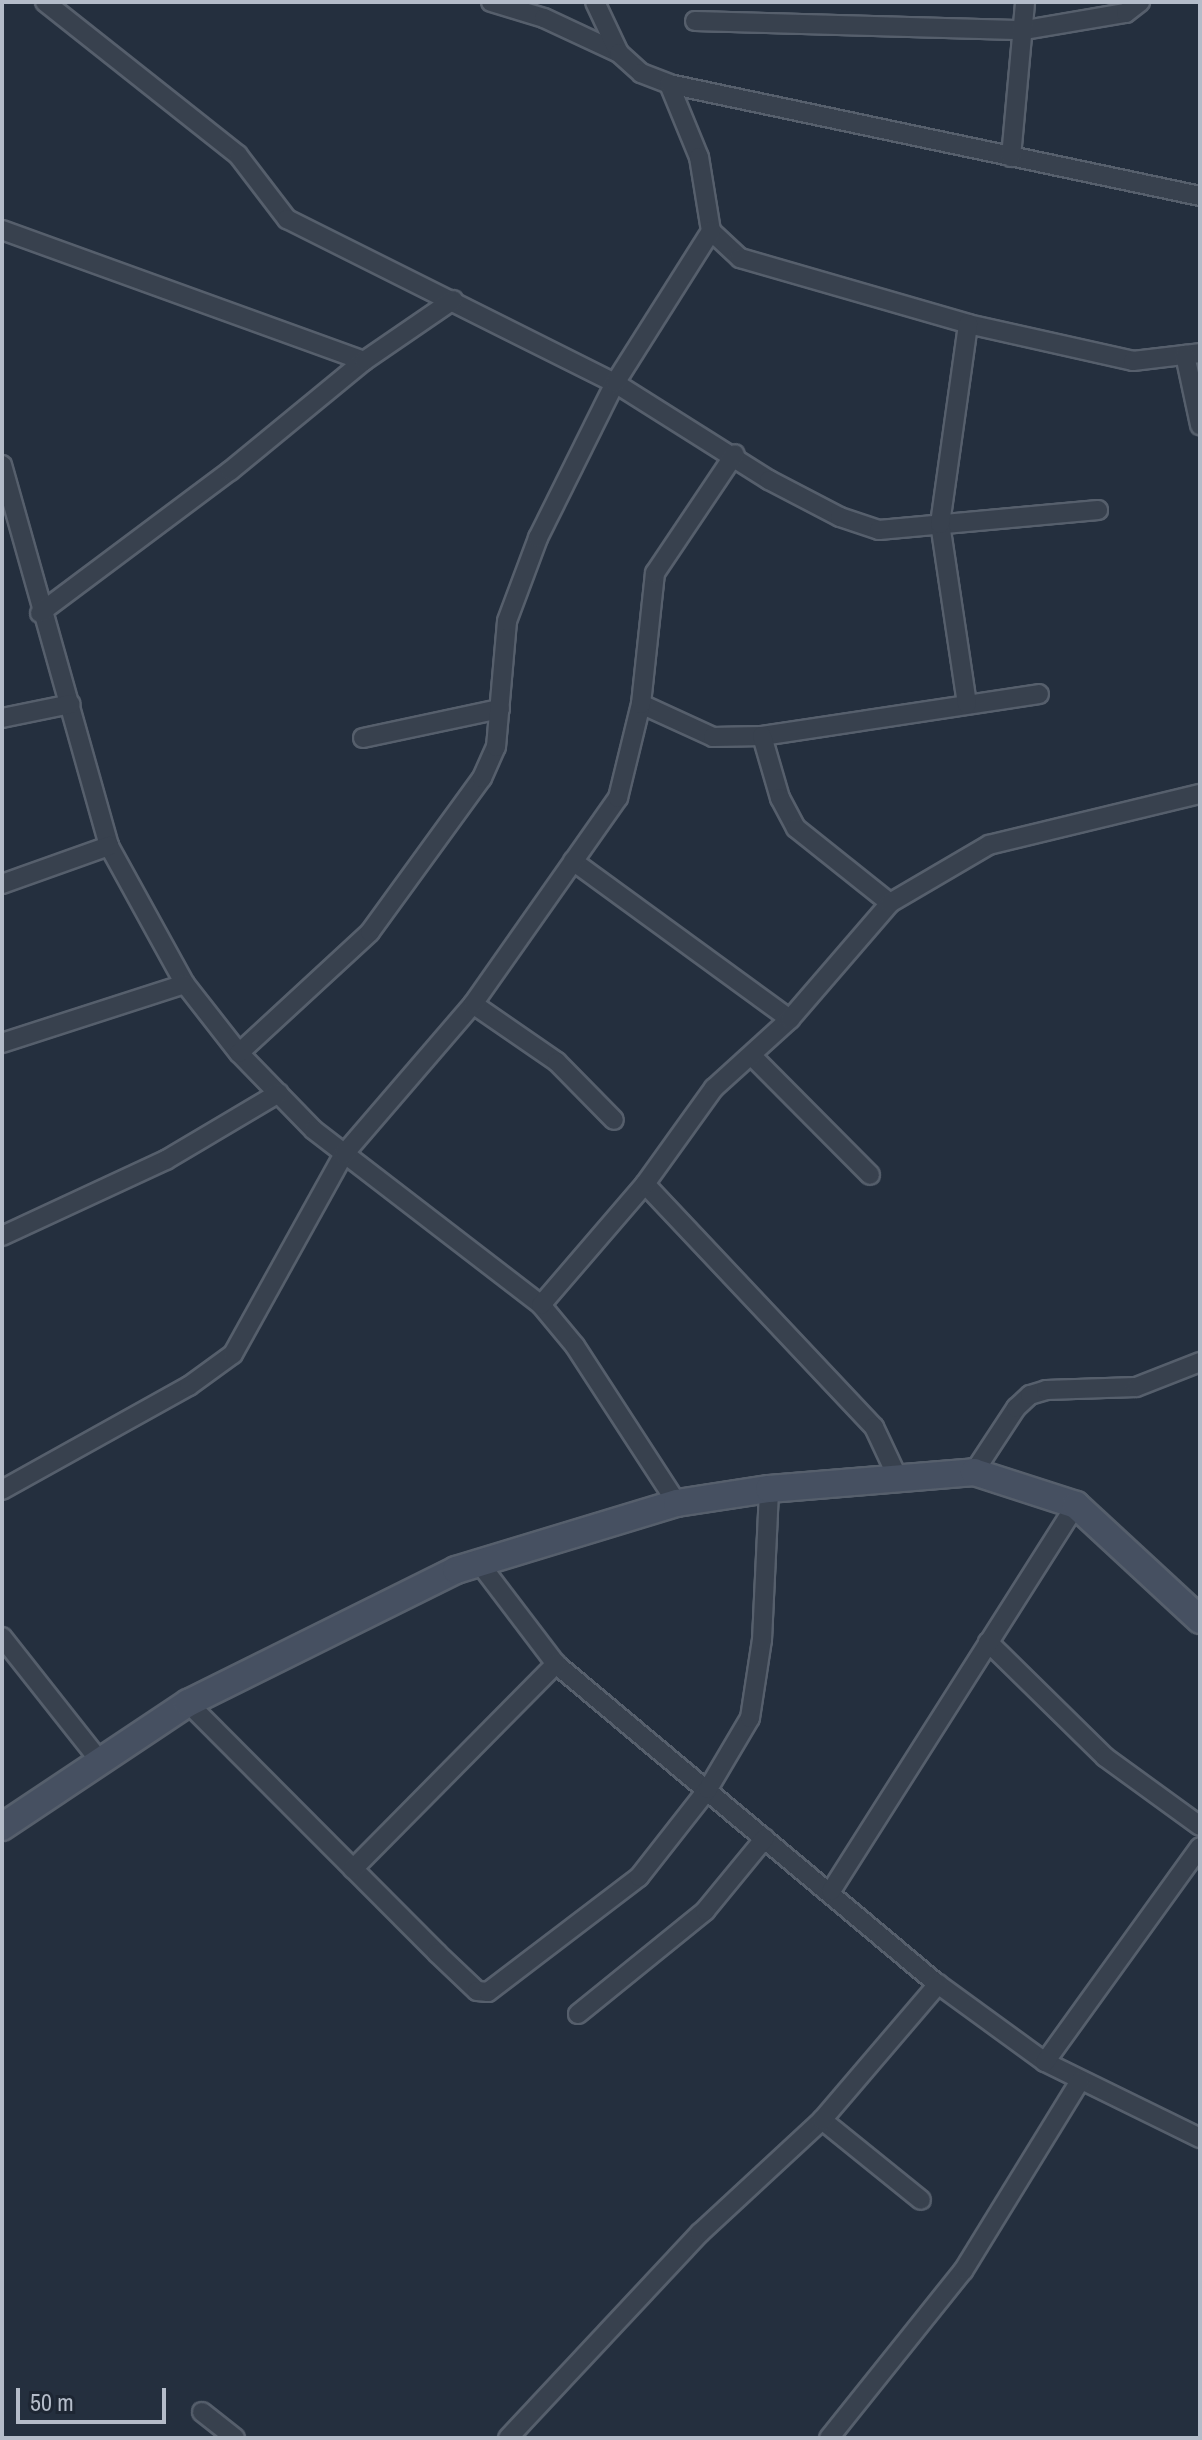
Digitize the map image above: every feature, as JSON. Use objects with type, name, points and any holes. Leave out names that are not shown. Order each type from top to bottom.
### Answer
[{"type":"street","points":[[45,2],[238,155],[287,219],[615,383],[735,454],[769,480],[840,517],[879,530],[1098,510]]},
{"type":"street","points":[[491,2],[544,18],[619,53],[641,73],[669,84],[1200,196]]},
{"type":"street","points":[[595,2],[619,53]]},
{"type":"street","points":[[1011,157],[1025,30],[1025,2]]},
{"type":"street","points":[[695,21],[1025,30],[1126,13],[1140,2]]},
{"type":"street","points":[[669,84],[699,157],[711,231],[740,258],[968,324],[1133,361],[1192,354],[1200,425]]},
{"type":"street","points":[[2,230],[364,361]]},
{"type":"street","points":[[239,1053],[370,932],[482,778],[496,747],[507,621],[538,538],[615,383],[711,231]]},
{"type":"street","points":[[40,613],[230,471],[364,361],[453,300]]},
{"type":"street","points":[[967,704],[940,524],[968,324]]},
{"type":"street","points":[[2,1490],[189,1386],[233,1354],[344,1154],[473,1004],[618,798],[641,704],[655,573],[735,454]]},
{"type":"street","points":[[2,465],[6,504],[71,704],[109,846],[185,984],[239,1053],[344,1154],[541,1305],[575,1346],[677,1503]]},
{"type":"street","points":[[641,704],[713,737],[762,736],[1039,694]]},
{"type":"street","points":[[2,718],[71,704]]},
{"type":"street","points":[[363,738],[500,709]]},
{"type":"street","points":[[762,736],[780,798],[796,828],[890,903]]},
{"type":"street","points":[[541,1305],[645,1184],[714,1088],[753,1057],[790,1019],[890,903],[989,845],[1200,794]]},
{"type":"street","points":[[2,884],[109,846]]},
{"type":"street","points":[[573,861],[790,1019]]},
{"type":"street","points":[[2,1043],[185,984]]},
{"type":"street","points":[[473,1004],[557,1062],[614,1120]]},
{"type":"street","points":[[753,1057],[870,1175]]},
{"type":"street","points":[[2,1236],[166,1160],[279,1093]]},
{"type":"street","points":[[645,1184],[874,1427],[897,1476]]},
{"type":"street","points":[[974,1472],[1016,1408],[1030,1395],[1046,1390],[1136,1387],[1200,1362]]},
{"type":"street","points":[[2,1827],[188,1703],[477,1560],[677,1503],[769,1489],[974,1472],[1076,1505],[1200,1620]]},
{"type":"street","points":[[188,1703],[477,1991],[488,1992],[639,1877],[708,1789],[750,1718],[762,1640],[769,1489]]},
{"type":"street","points":[[831,1891],[1076,1505]]},
{"type":"street","points":[[477,1560],[556,1664],[831,1891],[938,1984],[1045,2062],[1200,2138]]},
{"type":"street","points":[[2,1637],[99,1760]]},
{"type":"street","points":[[988,1642],[1105,1757],[1200,1826]]},
{"type":"street","points":[[353,1869],[556,1664]]},
{"type":"street","points":[[578,2014],[705,1911],[765,1838]]},
{"type":"street","points":[[1045,2062],[1200,1847]]},
{"type":"street","points":[[508,2438],[689,2244],[822,2120],[938,1984]]},
{"type":"street","points":[[829,2438],[963,2271],[1080,2081]]},
{"type":"street","points":[[822,2120],[921,2200]]},
{"type":"street","points":[[202,2412],[235,2438]]}]
